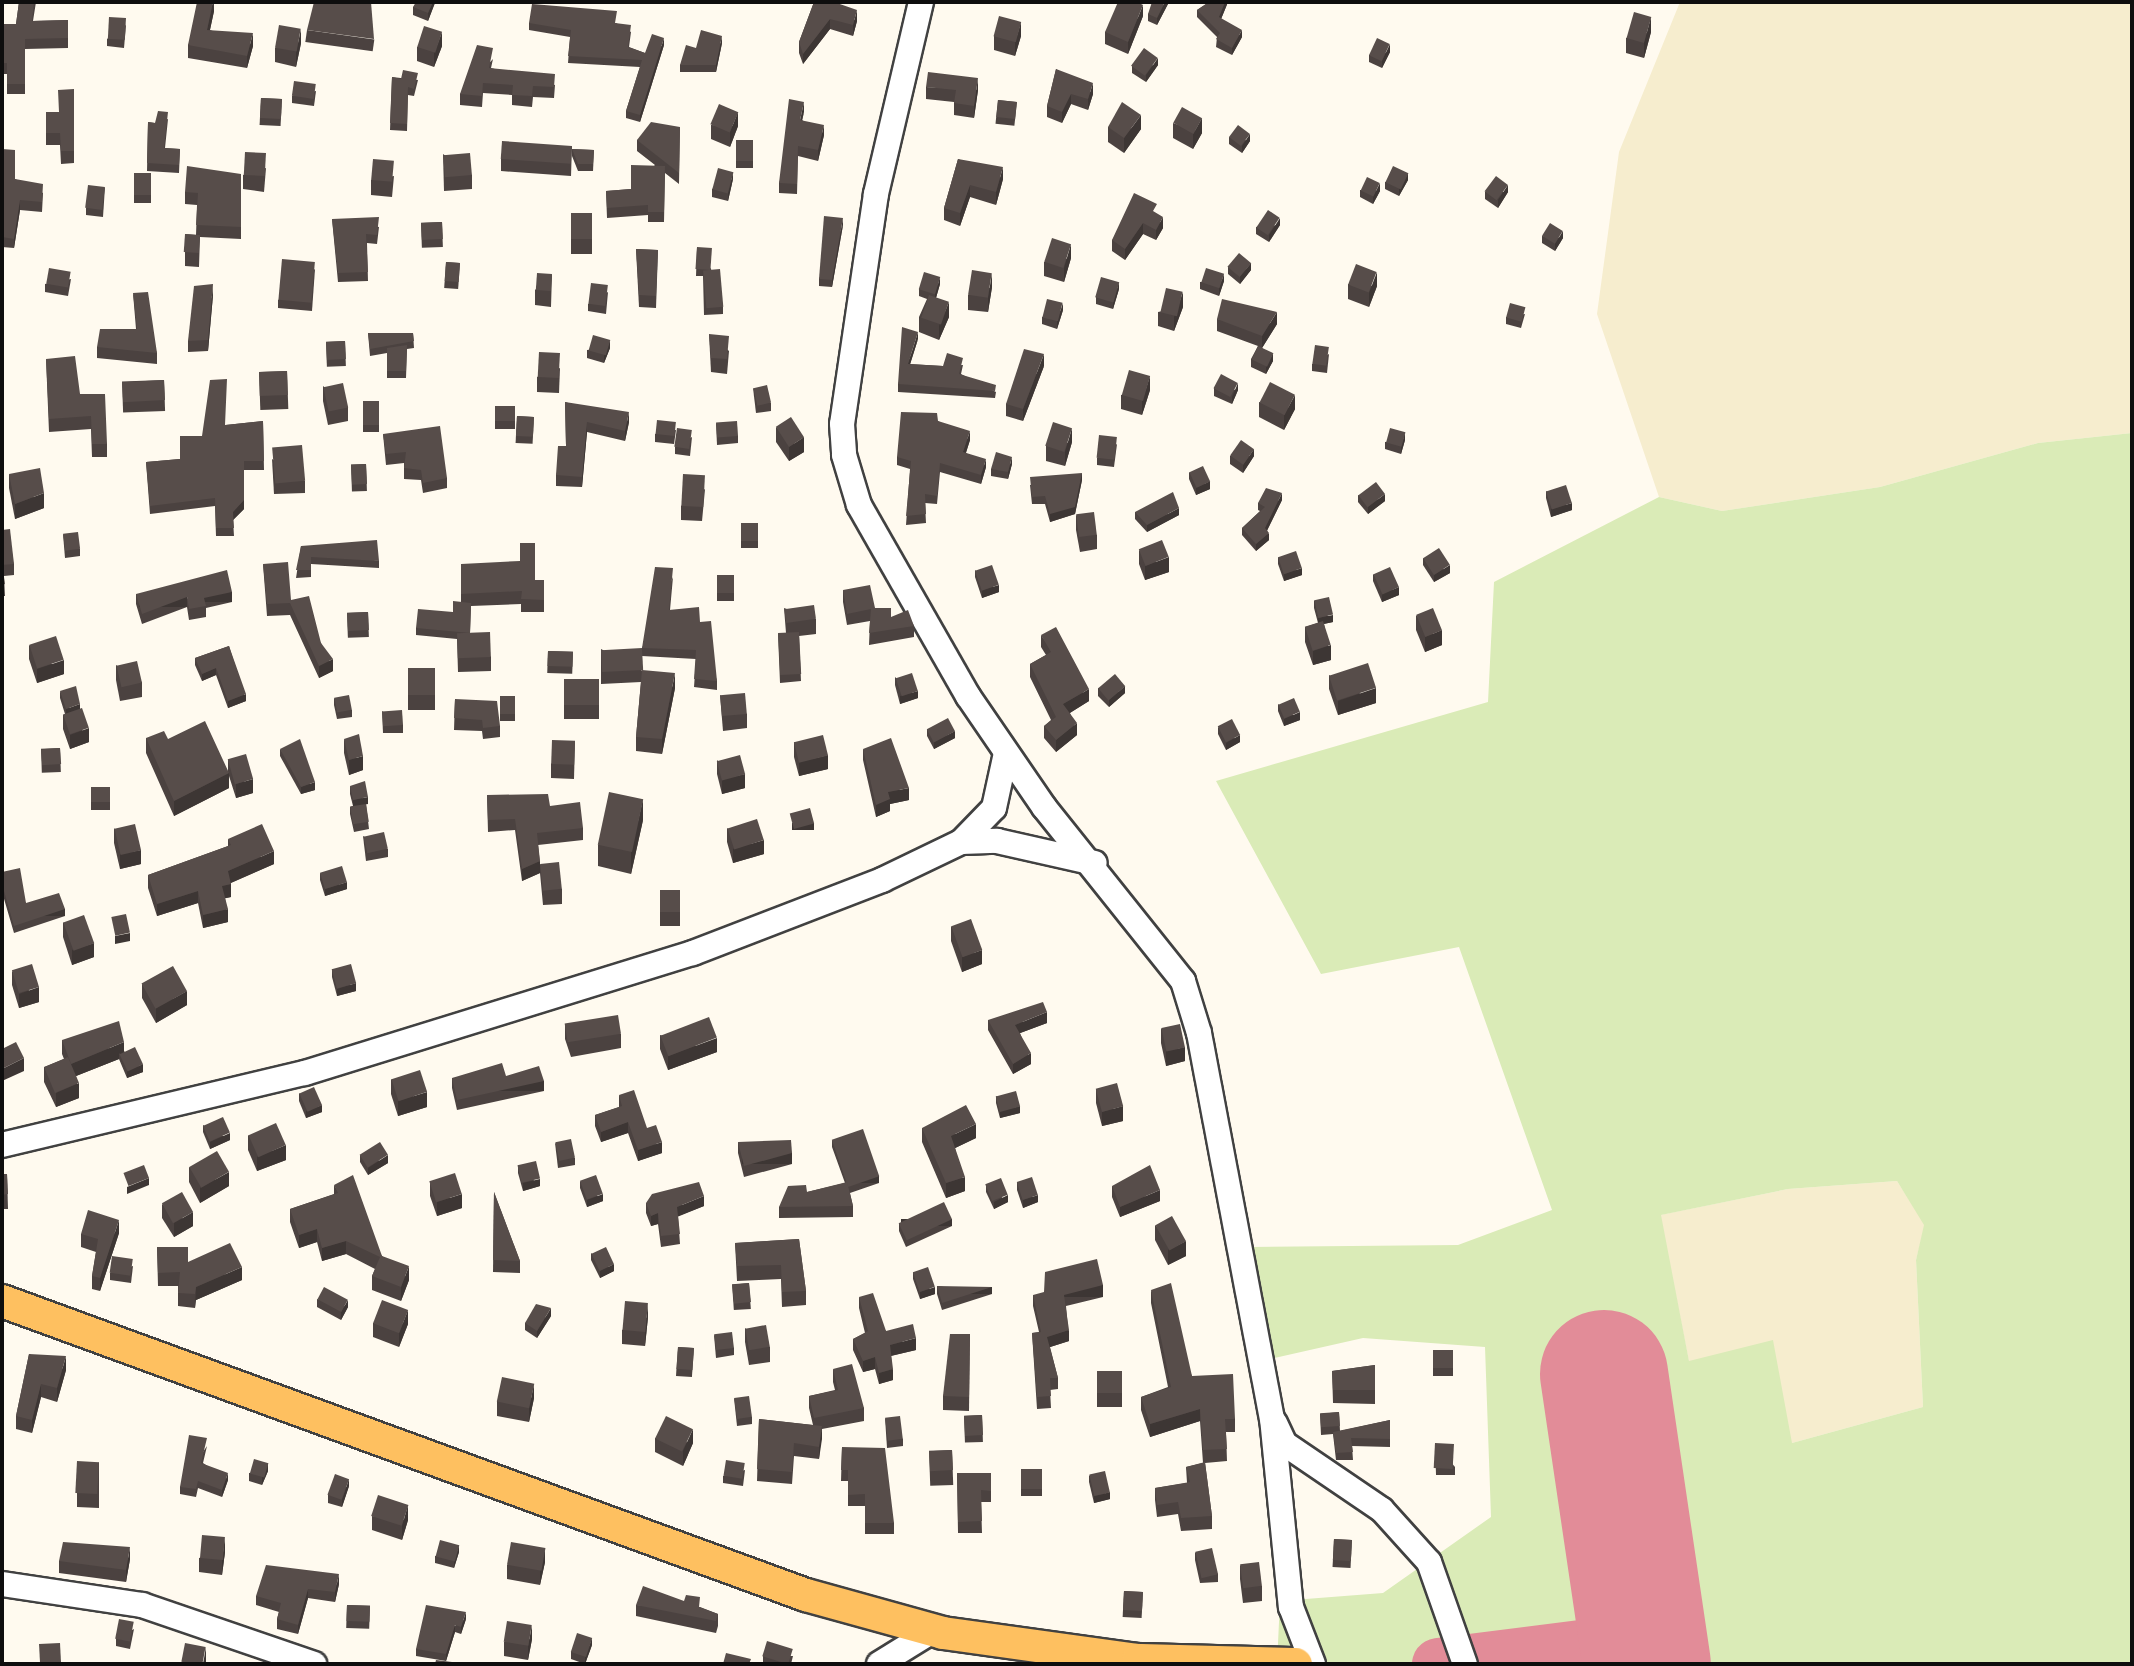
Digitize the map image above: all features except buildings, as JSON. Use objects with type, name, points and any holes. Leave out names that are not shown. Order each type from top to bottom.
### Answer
[{"type":"main road","points":[[2,1301],[806,1595],[934,1630],[1138,1660],[1296,1664]]},
{"type":"street","points":[[921,2],[876,194],[842,424],[844,455],[859,505],[1006,753],[1163,949],[1195,1020],[1272,1418],[1291,1607],[1313,1664]]},
{"type":"street","points":[[961,842],[994,808],[1006,753]]},
{"type":"street","points":[[2,1145],[305,1073],[693,953],[961,842],[997,841],[1095,863]]},
{"type":"street","points":[[1272,1418],[1285,1444],[1382,1510],[1429,1562],[1465,1664]]},
{"type":"street","points":[[2,1584],[142,1605],[314,1664]]},
{"type":"street","points":[[879,1664],[934,1630]]},
{"type":"shaded area","points":[[1680,2],[2132,2],[2132,433],[2038,443],[1880,487],[1722,511],[1659,497],[1597,314],[1619,152]]},
{"type":"shaded area","points":[[1897,1181],[1925,1225],[1916,1260],[1923,1407],[1792,1443],[1689,1362],[1660,1215],[1788,1189]]},
{"type":"green space","points":[[2132,433],[2132,1664],[1277,1664],[1280,1601],[1383,1593],[1491,1517],[1485,1347],[1363,1338],[1266,1360],[1251,1247],[1458,1245],[1552,1210],[1459,947],[1321,974],[1216,781],[1488,702],[1494,582],[1659,497],[1722,511],[1880,487],[2038,443]],"holes":[[[1897,1181],[1924,1225],[1916,1260],[1923,1407],[1792,1443],[1773,1340],[1689,1361],[1661,1215],[1788,1189]]]},
{"type":"taxiway","points":[[1438,1664],[1643,1638]]},
{"type":"runway","points":[[1604,1374],[1647,1664]]}]
